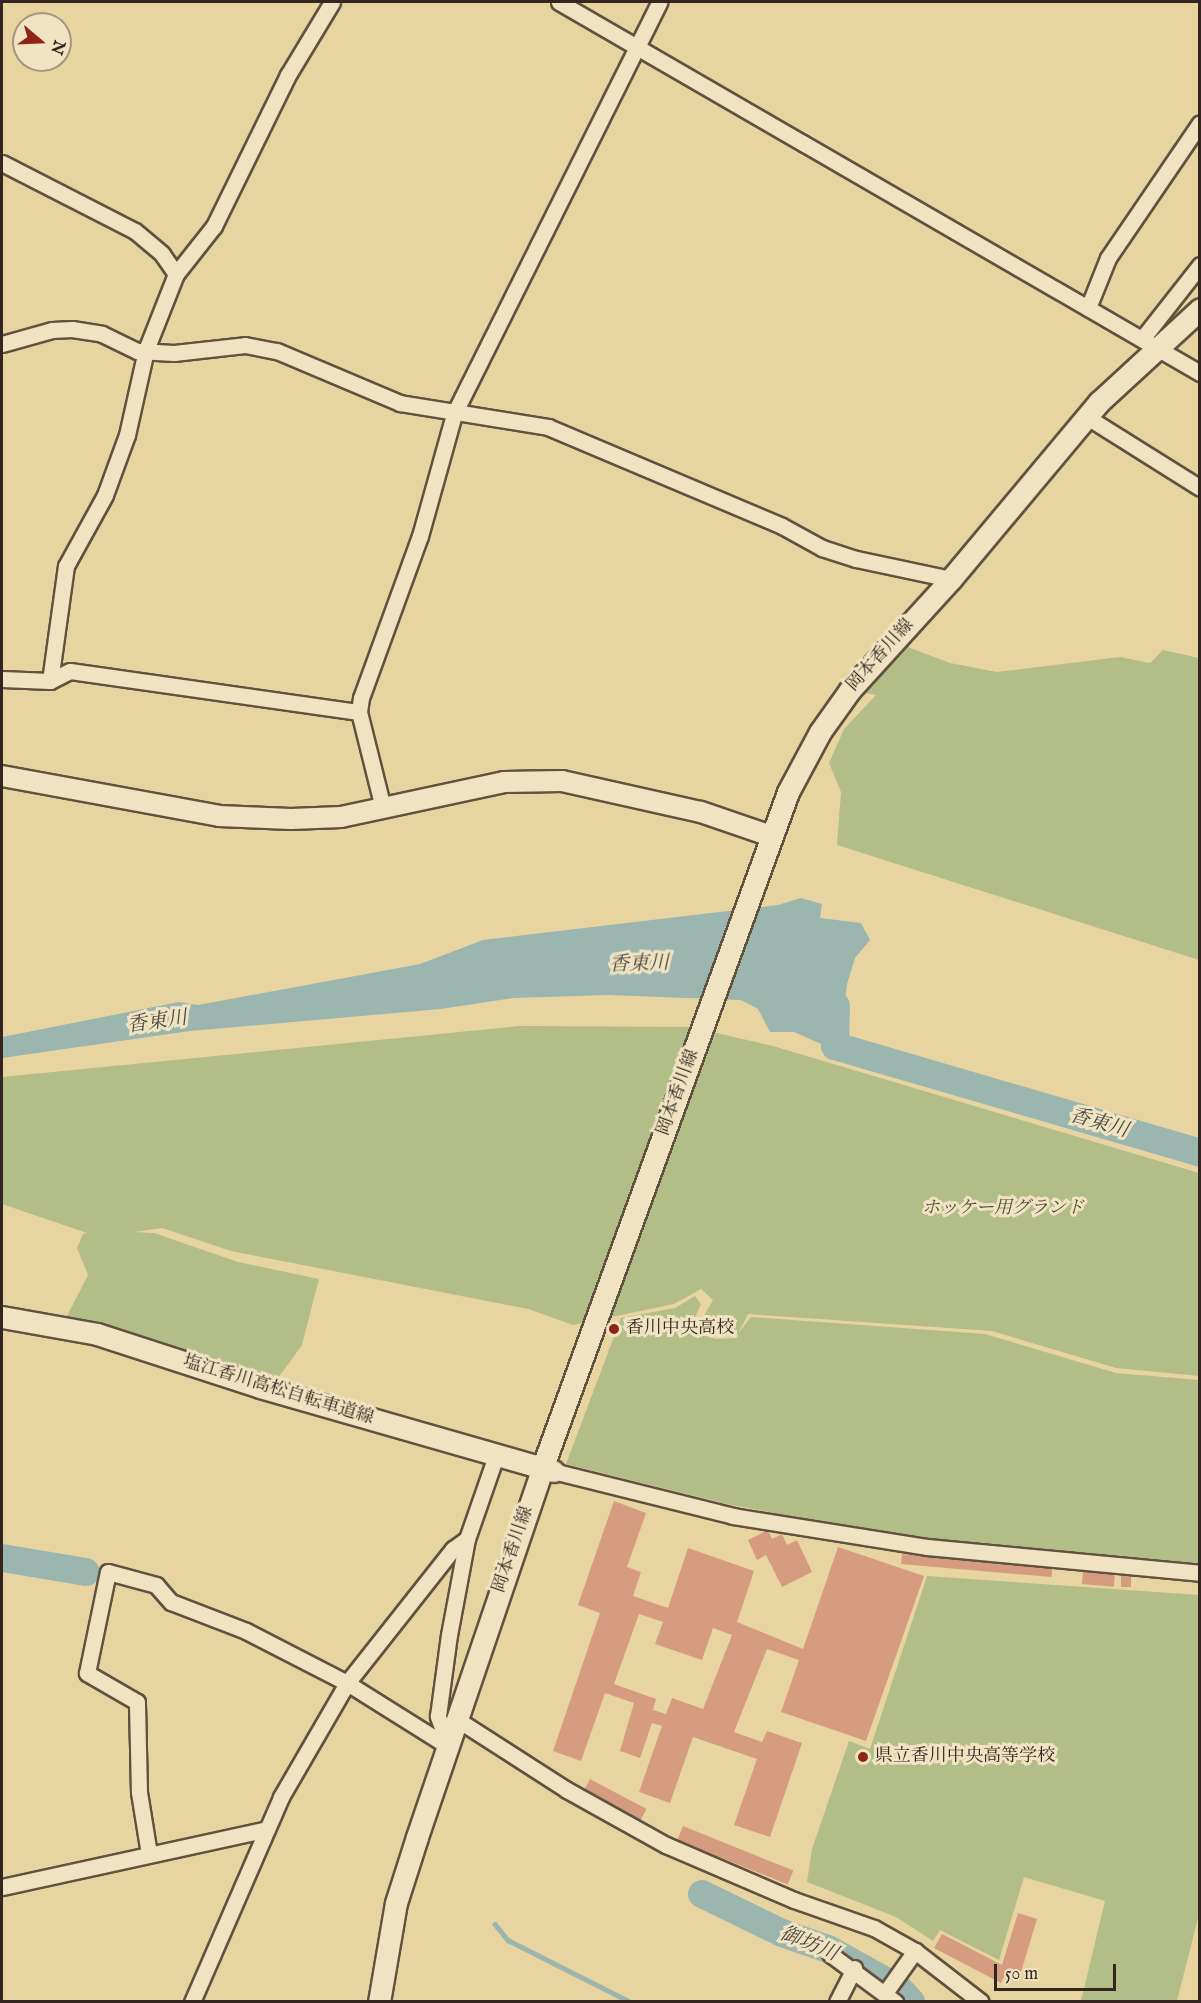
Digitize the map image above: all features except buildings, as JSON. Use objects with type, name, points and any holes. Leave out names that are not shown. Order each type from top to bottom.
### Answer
[{"type":"main road","name":"岡本香川線","points":[[379,2001],[396,1903],[448,1747],[548,1468],[604,1303],[788,792],[820,732],[850,690],[951,579],[1148,343],[1200,309]]},
{"type":"main road","name":"塩江香川高松自転車道線","points":[[2,1317],[97,1334],[260,1387],[548,1468]]},
{"type":"street","points":[[50,681],[66,566],[105,495],[120,456],[146,350],[176,274],[214,226],[288,75],[332,2]]},
{"type":"street","points":[[559,2],[1200,373]]},
{"type":"street","points":[[382,808],[359,712],[420,536],[454,414],[659,2]]},
{"type":"street","points":[[1088,308],[1108,258],[1200,123]]},
{"type":"street","points":[[2,163],[135,231],[162,254],[176,274]]},
{"type":"street","points":[[1148,343],[1200,265]]},
{"type":"street","points":[[2,344],[52,330],[72,329],[102,334],[137,351],[174,352],[245,345],[277,351],[400,403],[454,414],[548,427],[782,526],[822,548],[856,560],[951,579]]},
{"type":"street","points":[[1087,417],[1200,488]]},
{"type":"street","points":[[2,679],[50,681],[70,671],[359,712]]},
{"type":"street","points":[[2,776],[219,816],[321,818],[382,808],[504,782],[561,781],[701,812],[771,836]]},
{"type":"street","points":[[448,1747],[438,1716],[466,1539],[497,1453]]},
{"type":"street","points":[[548,1468],[733,1516],[927,1547],[1200,1573]]},
{"type":"street","points":[[193,2001],[281,1797],[346,1683],[453,1549],[466,1539]]},
{"type":"street","points":[[149,1854],[139,1792],[137,1702],[87,1674],[108,1572],[156,1585],[171,1602],[246,1631],[346,1683],[448,1747]]},
{"type":"street","points":[[458,1720],[567,1790],[666,1845],[794,1900],[874,1928],[915,1951],[981,2001]]},
{"type":"street","points":[[2,1887],[267,1829]]},
{"type":"street","points":[[830,1954],[854,1968],[890,1997],[915,1951]]},
{"type":"street","points":[[837,2001],[854,1968]]},
{"type":"green space","points":[[905,646],[950,663],[997,672],[1120,657],[1150,663],[1163,650],[1199,658],[1199,960],[837,845],[841,792],[829,763],[844,729],[876,695],[864,693]]},
{"type":"green space","name":"ホッケー用グランド","points":[[519,1026],[691,1027],[773,1046],[1199,1173],[1199,1376],[1116,1368],[992,1331],[748,1314],[738,1334],[751,1317],[985,1334],[1116,1373],[1199,1380],[1199,1568],[926,1542],[727,1504],[566,1464],[621,1318],[675,1308],[695,1296],[701,1304],[693,1322],[699,1334],[716,1339],[737,1338],[738,1335],[702,1330],[702,1319],[713,1300],[701,1289],[674,1304],[573,1325],[528,1309],[231,1251],[162,1228],[135,1232],[154,1233],[238,1262],[319,1279],[302,1345],[278,1378],[66,1318],[88,1275],[77,1248],[83,1234],[87,1233],[2,1204],[2,1077]]},
{"type":"green space","points":[[927,1576],[1199,1595],[1200,1910],[1177,2001],[1081,2001],[1105,1901],[1024,1877],[999,1960],[940,1930],[933,1941],[896,1917],[807,1882],[812,1849],[849,1741],[870,1749]]},
{"type":"water","points":[[801,898],[822,904],[820,918],[861,923],[870,940],[855,958],[847,984],[842,1026],[835,1046],[828,1047],[794,1032],[770,1032],[758,1009],[741,1000],[608,995],[513,998],[441,1009],[190,1031],[2,1058],[2,1037],[179,1002],[198,1005],[420,964],[483,940],[778,905]]},
{"type":"waterway","name":"香東川","points":[[836,1006],[835,1046],[1200,1153]]},
{"type":"waterway","name":"御坊川","points":[[2,1558],[86,1572]]},
{"type":"waterway","name":"御坊川","points":[[702,1894],[782,1933],[828,1949],[898,1988],[911,2002]]},
{"type":"waterway","points":[[495,1924],[508,1940],[631,2002]]},
{"type":"place","name":"香川中央高校","points":[[614,1329]]},
{"type":"place","name":"県立香川中央高等学校","points":[[863,1757]]}]
